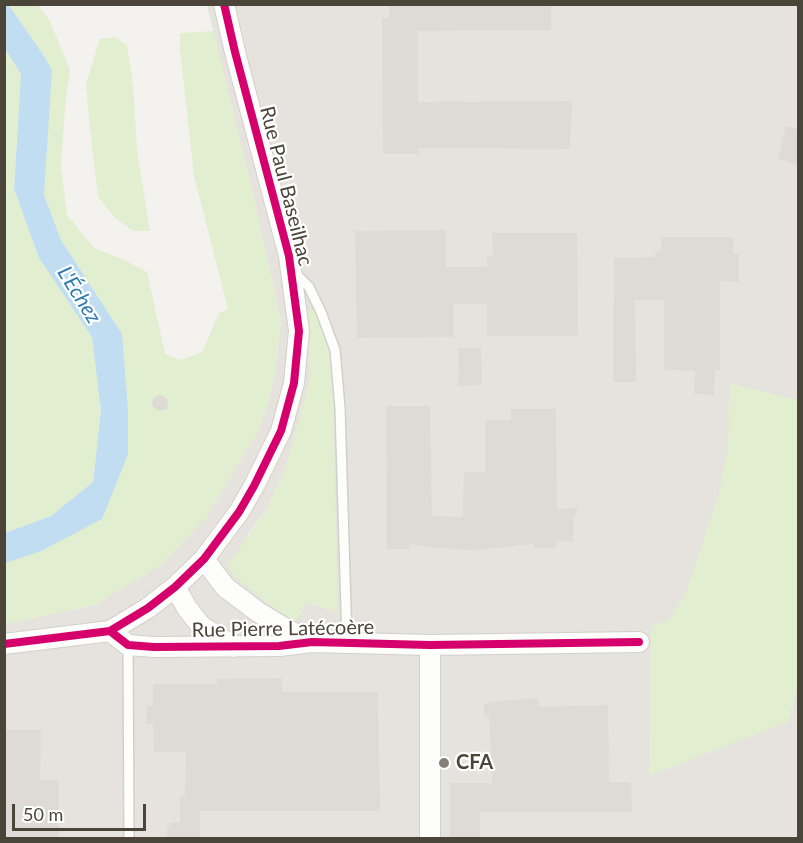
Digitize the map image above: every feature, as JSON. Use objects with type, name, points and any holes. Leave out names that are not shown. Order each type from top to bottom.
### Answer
[{"type":"street","name":"Rue Paul Baseilhac","points":[[110,632],[148,608],[175,587],[204,559],[239,512],[281,431],[294,383],[299,331],[289,256],[224,4]]},
{"type":"street","name":"Rue Pierre Latécoère","points":[[204,559],[225,587],[258,612],[312,642]]},
{"type":"street","name":"Rue Pierre Latécoère","points":[[175,587],[201,626],[234,647]]},
{"type":"street","points":[[4,644],[110,632],[128,645]]},
{"type":"street","name":"Rue Pierre Latécoère","points":[[128,645],[234,647],[279,646],[312,642],[430,645],[639,642]]},
{"type":"street","points":[[430,645],[430,838]]},
{"type":"lane","points":[[291,268],[309,287],[321,312],[334,350],[340,408],[347,642]]},
{"type":"lane","points":[[128,645],[129,838]]},
{"type":"shaded area","points":[[243,4],[339,5],[325,34],[278,36],[247,34]]},
{"type":"shaded area","points":[[207,5],[798,5],[798,838],[5,838],[4,624],[95,605],[206,518],[257,433],[267,407],[275,374],[281,320]],"holes":[[[309,311],[316,312],[329,350],[333,400],[337,612],[307,602],[294,623],[247,536],[268,507],[287,463],[310,379]]]},
{"type":"shaded area","points":[[325,55],[327,145],[281,146],[279,56]]},
{"type":"shaded area","points":[[788,722],[798,725],[798,832],[786,838],[708,838],[649,776]]},
{"type":"green space","points":[[8,5],[38,5],[50,21],[70,70],[61,167],[67,215],[94,248],[147,272],[165,354],[181,360],[202,352],[219,313],[228,309],[194,176],[180,50],[180,33],[214,31],[281,320],[275,374],[267,407],[257,433],[206,518],[160,566],[95,605],[5,624],[5,563],[39,552],[128,454],[128,409],[122,334],[61,240],[44,195],[51,70],[44,56]]},
{"type":"green space","points":[[115,37],[127,45],[133,84],[137,150],[150,231],[133,231],[115,218],[98,197],[86,84],[100,39]]},
{"type":"green space","points":[[4,49],[21,74],[14,189],[39,258],[92,337],[101,411],[93,482],[51,516],[5,533]]},
{"type":"green space","points":[[308,310],[316,311],[329,350],[333,400],[338,612],[307,602],[294,624],[235,577],[227,567],[268,507],[287,463],[310,379]]},
{"type":"green space","points":[[729,383],[798,400],[798,687],[788,722],[649,776],[651,626],[669,620],[687,590],[719,493],[728,447]]},
{"type":"water","name":"L'Échez","points":[[8,4],[52,70],[44,195],[61,240],[122,334],[128,409],[128,454],[102,519],[39,552],[5,563],[5,533],[51,516],[93,482],[101,411],[92,337],[39,258],[14,189],[21,74],[5,49],[5,5]]},
{"type":"building","points":[[389,4],[551,4],[551,30],[418,31],[418,102],[572,101],[570,149],[418,148],[419,154],[383,154],[382,18],[389,18]]},
{"type":"building","points":[[786,126],[798,129],[798,165],[778,159]]},
{"type":"building","points":[[446,230],[446,267],[487,267],[487,256],[493,255],[492,233],[577,233],[578,336],[487,336],[487,304],[453,304],[453,337],[357,338],[355,231]]},
{"type":"building","points":[[661,237],[733,237],[733,254],[739,254],[739,282],[720,281],[720,370],[715,370],[714,395],[694,394],[695,371],[664,370],[664,300],[635,300],[636,382],[613,382],[614,258],[655,257],[655,253],[662,250]]},
{"type":"building","points":[[459,348],[481,348],[482,385],[458,386]]},
{"type":"building","points":[[159,395],[167,399],[168,408],[160,411],[152,404],[153,399]]},
{"type":"building","points":[[386,406],[430,406],[432,516],[463,517],[464,472],[485,472],[485,420],[511,420],[511,409],[556,409],[557,509],[578,508],[573,520],[573,542],[556,541],[556,548],[534,548],[534,544],[476,550],[410,544],[409,549],[387,549]]},
{"type":"building","points":[[282,678],[282,692],[378,692],[380,811],[200,811],[200,838],[167,838],[167,829],[171,823],[180,822],[180,796],[185,796],[186,752],[154,752],[153,724],[147,724],[147,706],[153,706],[153,684],[217,684],[217,679]]},
{"type":"building","points":[[538,698],[539,707],[608,705],[609,782],[631,782],[632,812],[480,812],[480,838],[450,838],[450,783],[492,783],[489,716],[484,717],[484,705],[491,702]]},
{"type":"building","points":[[4,730],[41,730],[40,780],[59,780],[59,838],[4,838]]},
{"type":"cycle path","points":[[110,631],[148,608],[175,587],[204,559],[239,512],[281,431],[294,383],[299,331],[289,256],[224,4]]},
{"type":"cycle path","points":[[4,644],[110,631],[128,645],[154,647],[279,646],[312,642],[430,645],[639,642]]},
{"type":"place","name":"CFA","points":[[444,763]]}]
